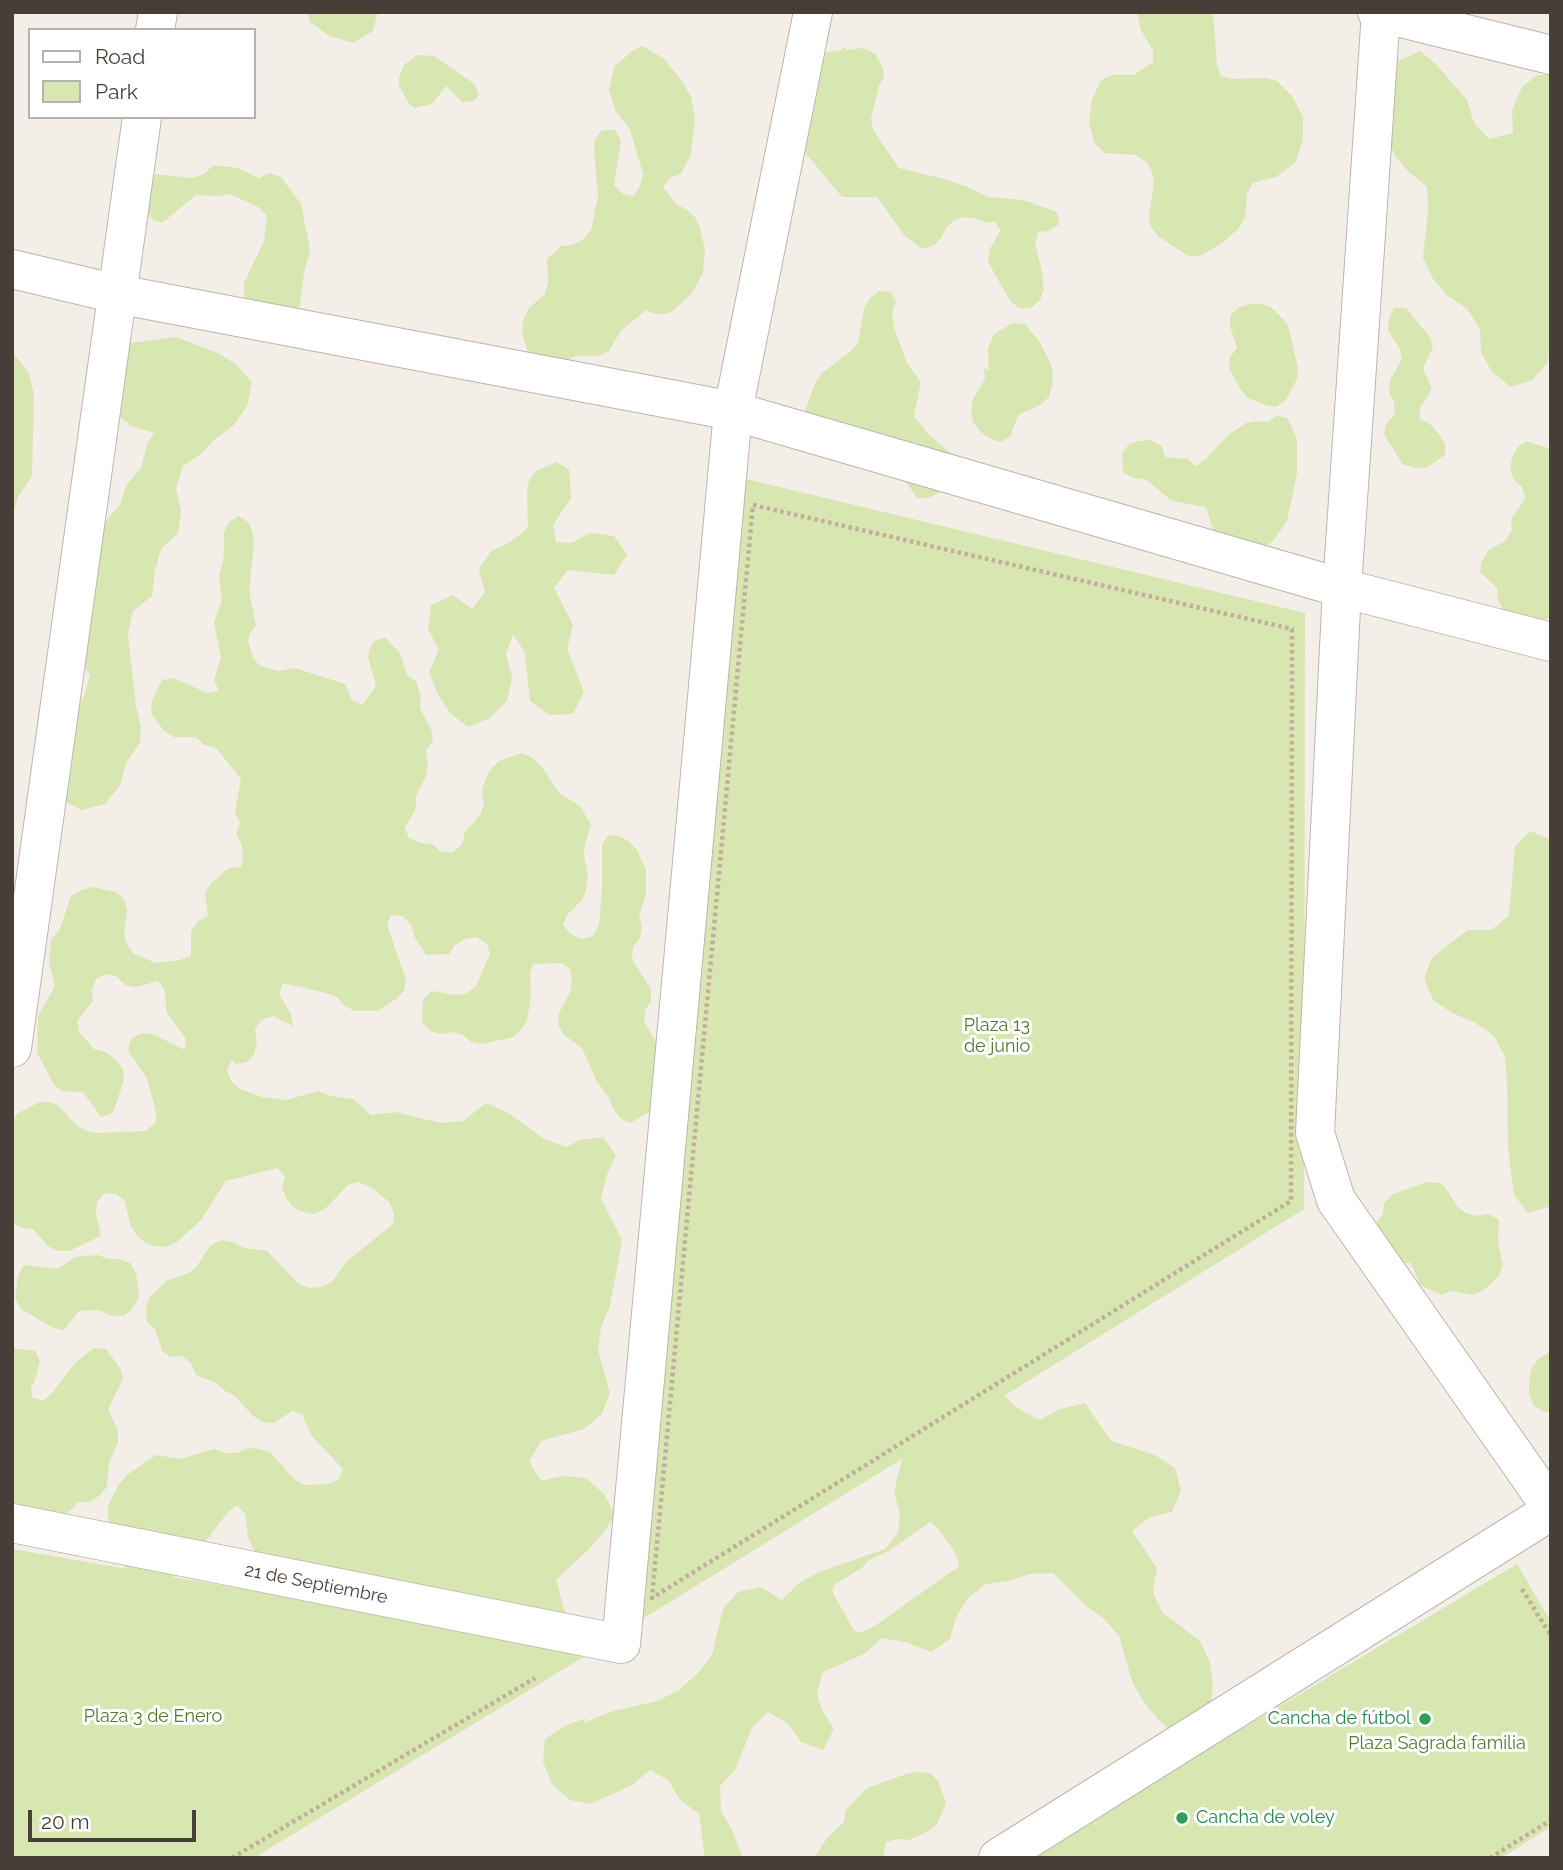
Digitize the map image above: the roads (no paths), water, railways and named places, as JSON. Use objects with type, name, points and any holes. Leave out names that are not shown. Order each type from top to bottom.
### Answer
[{"type":"street","points":[[733,411],[813,12]]},
{"type":"street","points":[[998,1858],[1551,1509],[1336,1200],[1315,1133],[1342,588],[1380,13],[1551,55]]},
{"type":"street","points":[[12,1048],[142,119]]},
{"type":"street","points":[[12,269],[117,294],[733,411],[1342,588],[1551,642]]},
{"type":"street","name":"21 de Septiembre","points":[[12,1524],[621,1644],[733,411]]},
{"type":"place","name":"Cancha de fútbol","points":[[1425,1719]]},
{"type":"place","name":"Cancha de voley","points":[[1182,1818]]},
{"type":"park label","name":"Plaza 13 de junio","points":[[997,1036]]},
{"type":"park label","name":"Plaza 3 de Enero","points":[[153,1717]]},
{"type":"park label","name":"Plaza Sagrada familia","points":[[1437,1744]]}]
